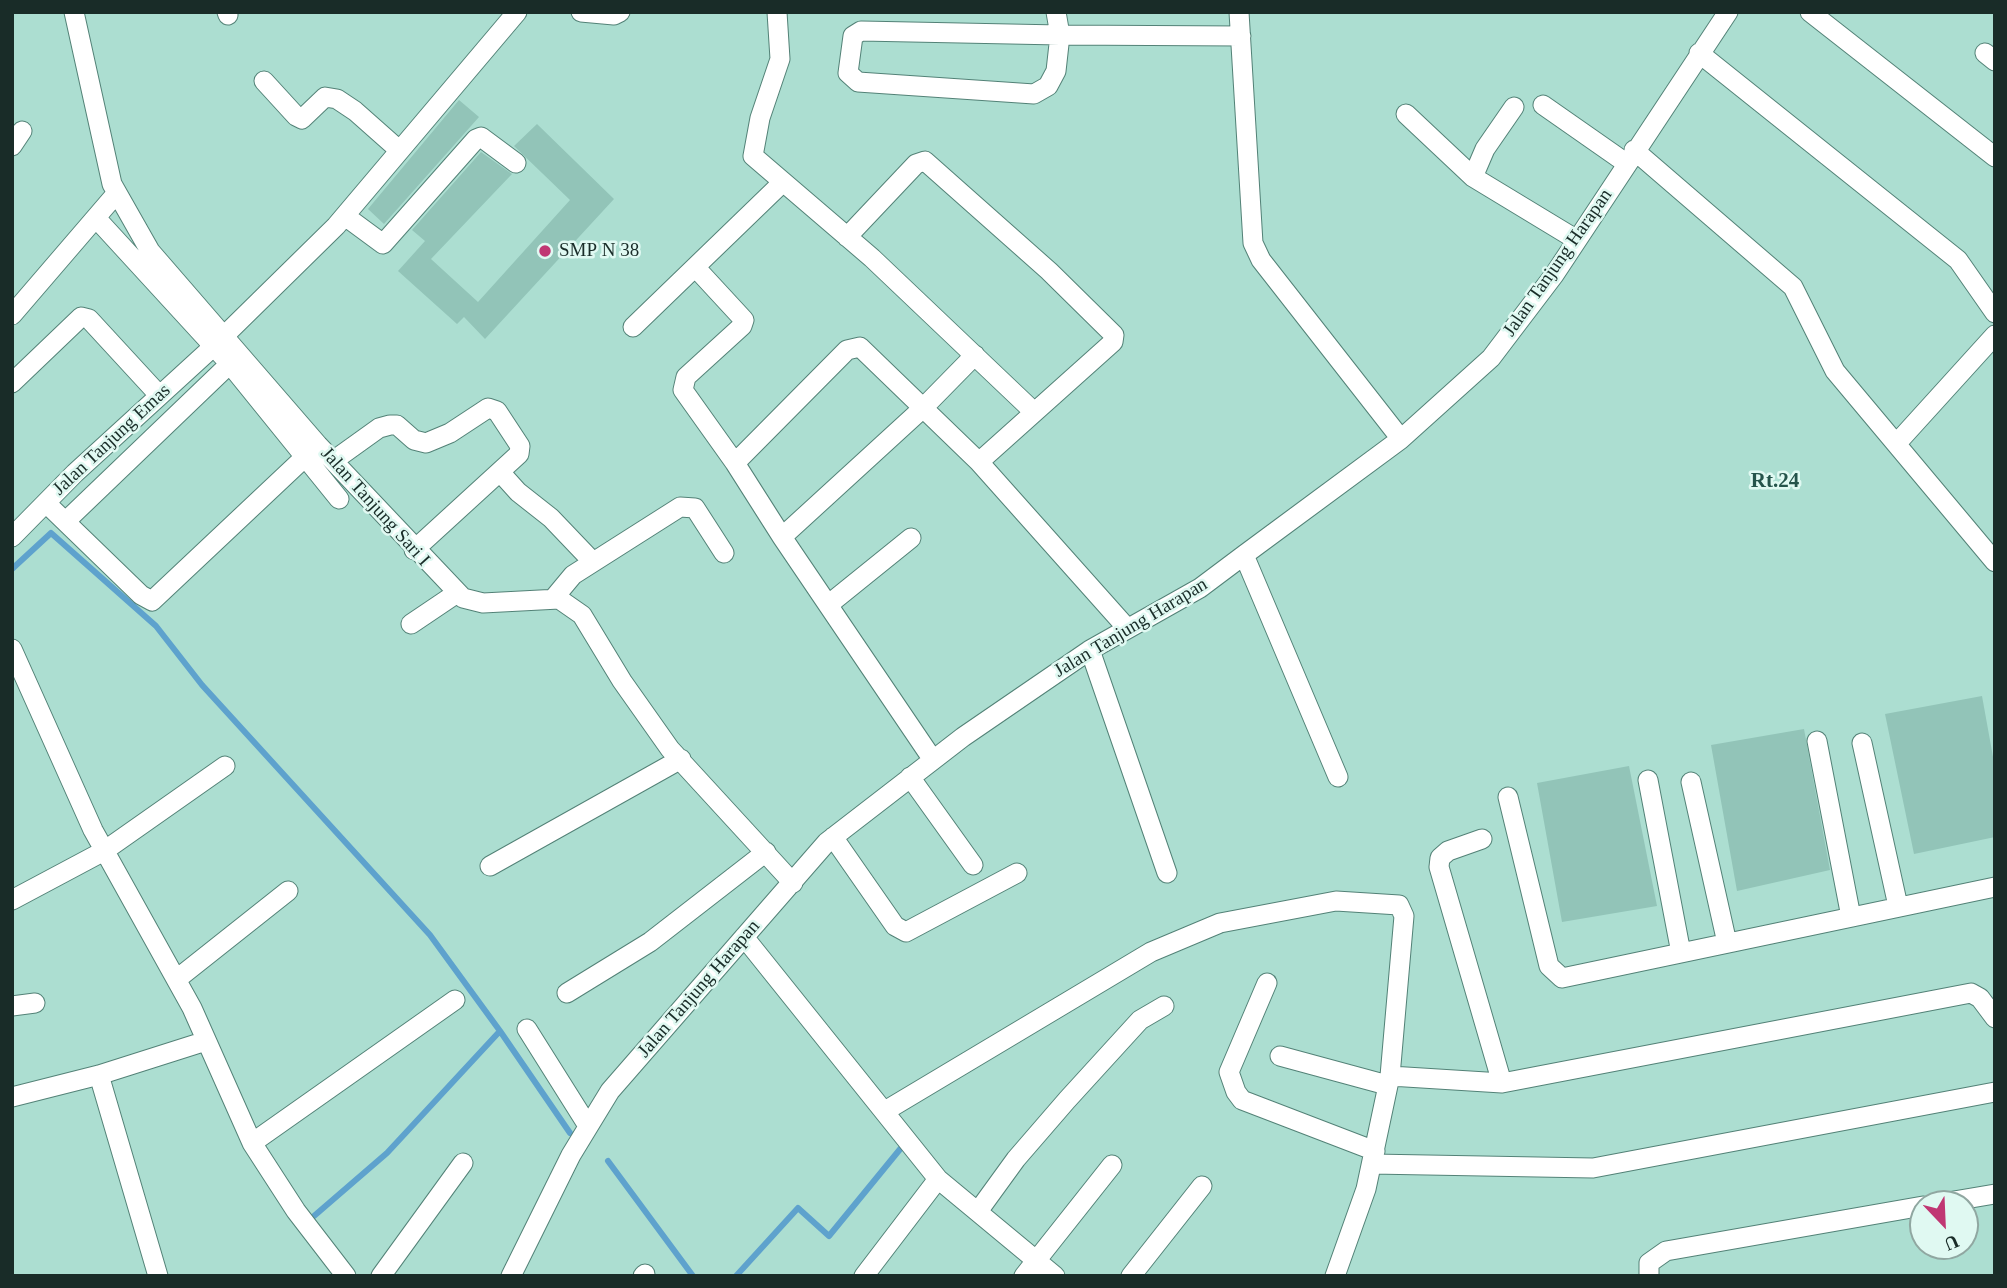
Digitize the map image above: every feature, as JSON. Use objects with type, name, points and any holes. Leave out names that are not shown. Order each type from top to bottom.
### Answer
[{"type":"street","name":"Jalan Tanjung Sari I","points":[[74,12],[116,194],[150,251],[219,341],[457,593],[468,601],[478,603],[553,599]]},
{"type":"street","name":"Jalan Tanjung Emas","points":[[12,537],[219,341],[345,216],[517,12]]},
{"type":"street","points":[[581,12],[614,15],[620,12]]},
{"type":"street","points":[[777,12],[780,59],[752,151],[756,161],[847,237],[1033,411]]},
{"type":"street","points":[[1056,12],[1059,35],[1052,80],[1045,89],[1034,94],[858,82],[848,73],[853,36],[861,31],[1059,35],[1241,36]]},
{"type":"street","points":[[1239,12],[1253,243],[1261,260],[1401,439]]},
{"type":"street","points":[[1810,12],[1995,157]]},
{"type":"street","name":"Jalan Tanjung Harapan","points":[[511,1276],[588,1126],[618,1080],[833,837],[933,760],[1090,650],[1200,587],[1244,555],[1401,439],[1490,358],[1577,240],[1722,14]]},
{"type":"street","points":[[1699,53],[1958,260],[1995,313]]},
{"type":"street","points":[[264,81],[296,116],[302,118],[325,97],[337,99],[355,111],[399,150]]},
{"type":"street","points":[[1543,105],[1630,157],[1793,287],[1835,371],[1995,562]]},
{"type":"street","points":[[1473,177],[1485,149],[1514,107]]},
{"type":"street","points":[[1406,114],[1473,177],[1577,240]]},
{"type":"street","points":[[345,216],[383,244],[476,139],[481,137],[516,163]]},
{"type":"street","points":[[847,237],[916,164],[923,161],[1049,271],[1112,332],[1114,339],[979,462]]},
{"type":"street","points":[[633,327],[782,183]]},
{"type":"street","points":[[12,316],[116,194]]},
{"type":"street","points":[[96,218],[219,341]]},
{"type":"street","points":[[696,268],[744,320],[741,326],[686,377],[682,384],[686,396],[735,463],[933,760]]},
{"type":"street","points":[[12,383],[81,317],[89,319],[159,395]]},
{"type":"street","points":[[1897,443],[1995,335]]},
{"type":"street","points":[[735,463],[853,347],[860,347],[979,462],[1127,628]]},
{"type":"street","points":[[782,537],[923,408],[975,355]]},
{"type":"street","points":[[67,520],[234,358],[305,457],[339,499]]},
{"type":"street","points":[[333,461],[379,428],[397,425],[414,440],[426,443],[450,433],[488,408],[497,411],[520,446],[519,454],[414,550]]},
{"type":"street","points":[[46,503],[67,520],[141,595],[152,601],[305,457]]},
{"type":"street","points":[[500,472],[518,492],[551,518],[593,562]]},
{"type":"street","points":[[724,553],[695,508],[680,507],[573,575],[553,599],[564,601],[582,615],[638,705],[681,759],[793,883]]},
{"type":"street","points":[[828,605],[911,538]]},
{"type":"street","points":[[1244,555],[1338,777]]},
{"type":"street","points":[[411,624],[457,593]]},
{"type":"street","points":[[12,649],[104,851],[177,979],[252,1143],[296,1211],[346,1276]]},
{"type":"street","points":[[1090,650],[1167,873]]},
{"type":"street","points":[[1817,741],[1851,916]]},
{"type":"street","points":[[1862,743],[1898,906]]},
{"type":"street","points":[[490,866],[681,759]]},
{"type":"street","points":[[12,900],[104,851],[225,766]]},
{"type":"street","points":[[910,777],[973,865]]},
{"type":"street","points":[[1648,780],[1681,953]]},
{"type":"street","points":[[1691,782],[1727,943]]},
{"type":"street","points":[[1507,797],[1549,966],[1562,978],[1995,887]]},
{"type":"street","points":[[833,837],[895,926],[906,932],[1017,873]]},
{"type":"street","points":[[1482,839],[1448,851],[1440,858],[1439,867],[1502,1083]]},
{"type":"street","points":[[567,993],[650,942],[766,852]]},
{"type":"street","points":[[177,979],[288,891]]},
{"type":"street","points":[[885,1111],[1152,953],[1220,923],[1336,901],[1396,904],[1402,908],[1404,916],[1388,1081],[1373,1158],[1335,1276]]},
{"type":"street","points":[[744,937],[938,1179],[979,1210],[1030,1268],[1055,1276]]},
{"type":"street","points":[[1267,983],[1229,1072],[1236,1092],[1242,1100],[1373,1158],[1593,1168],[1995,1092]]},
{"type":"street","points":[[1280,1056],[1388,1081],[1502,1083],[1965,994],[1980,998],[1995,1018]]},
{"type":"street","points":[[252,1143],[455,1000]]},
{"type":"street","points":[[12,1006],[35,1003]]},
{"type":"street","points":[[979,1210],[1016,1159],[1067,1100],[1140,1020],[1164,1006]]},
{"type":"street","points":[[527,1029],[588,1126]]},
{"type":"street","points":[[12,1097],[99,1075],[206,1041]]},
{"type":"street","points":[[99,1075],[158,1276]]},
{"type":"street","points":[[381,1276],[463,1163]]},
{"type":"street","points":[[1030,1268],[1112,1165]]},
{"type":"street","points":[[864,1276],[938,1179]]},
{"type":"street","points":[[1131,1276],[1202,1186]]},
{"type":"street","points":[[1649,1276],[1649,1264],[1666,1251],[1909,1208]]},
{"type":"building","points":[[459,100],[479,117],[384,224],[368,209]]},
{"type":"building","points":[[537,124],[614,199],[485,339],[464,317],[457,324],[398,271],[425,241],[412,230],[481,152],[512,174],[431,259],[478,302],[570,200],[514,146]]},
{"type":"building","points":[[1982,696],[1995,768],[1995,837],[1914,854],[1885,714]]},
{"type":"building","points":[[1804,729],[1830,870],[1737,891],[1711,745]]},
{"type":"building","points":[[1629,766],[1657,906],[1562,922],[1537,783]]},
{"type":"waterway","points":[[12,569],[51,533],[156,626],[202,685],[430,935],[570,1133]]},
{"type":"waterway","points":[[314,1216],[387,1153],[500,1031]]},
{"type":"waterway","points":[[736,1276],[798,1208],[829,1236],[901,1148]]},
{"type":"waterway","points":[[608,1161],[693,1276]]},
{"type":"place","name":"SMP N 38","points":[[545,251]]},
{"type":"district","name":"Rt.24","points":[[1775,482]]}]
